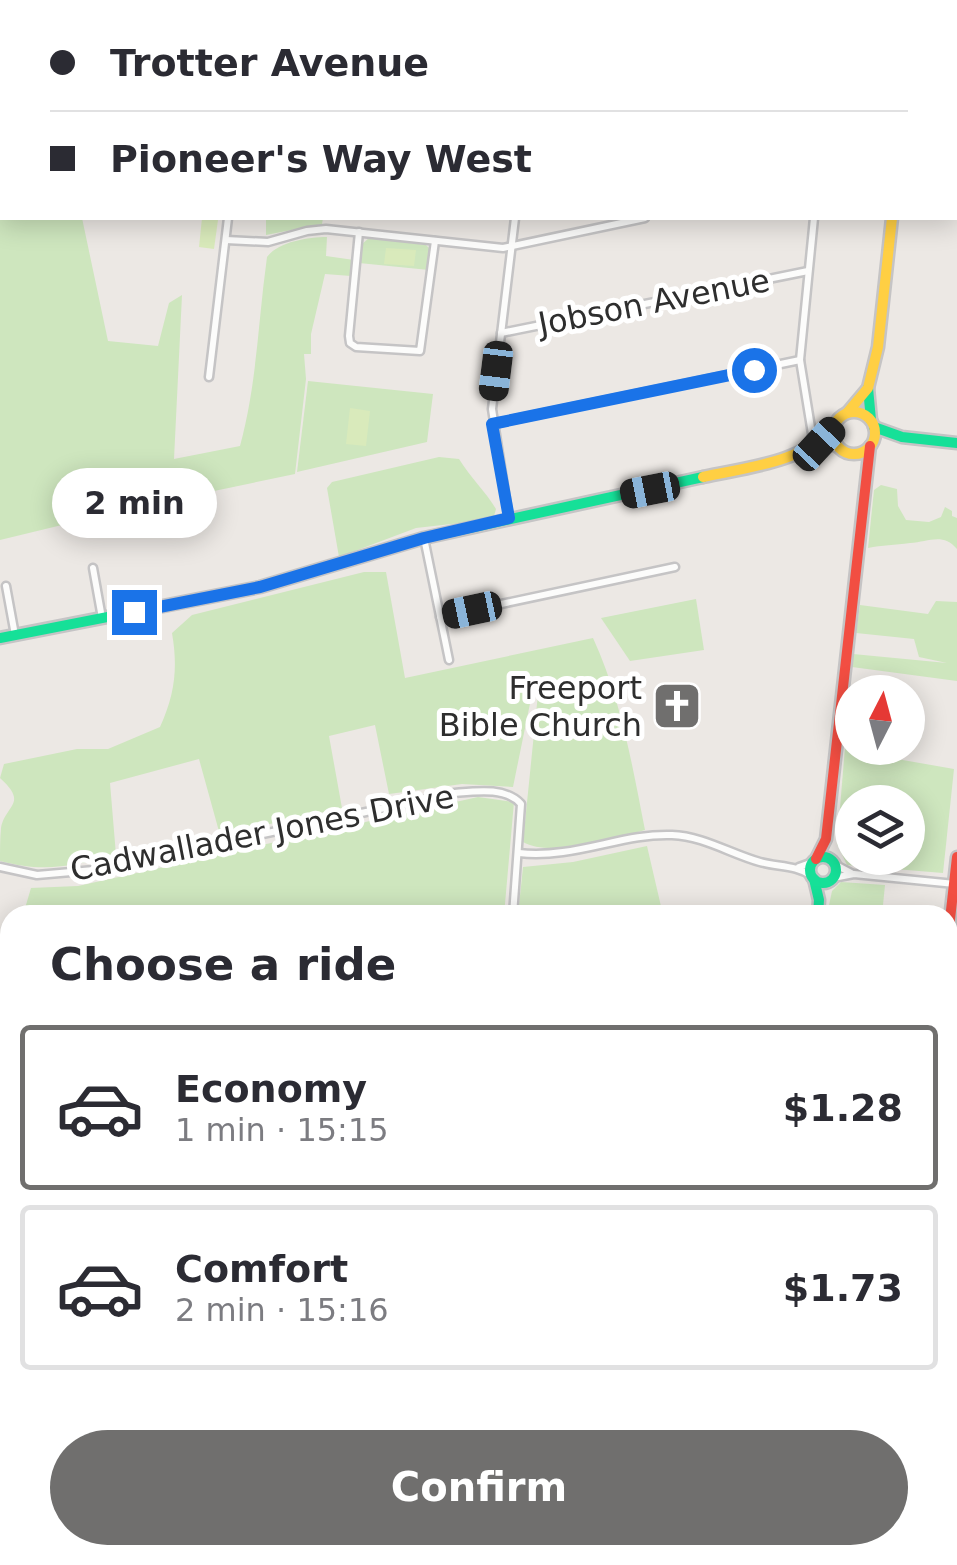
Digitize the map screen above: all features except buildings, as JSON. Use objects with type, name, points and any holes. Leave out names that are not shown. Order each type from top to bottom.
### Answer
[{"type":"main road","points":[[819,905],[814,861],[826,839],[873,424],[868,388],[880,339],[892,220]]},
{"type":"main road","points":[[0,638],[260,587],[424,538],[785,459],[816,445],[868,388]]},
{"type":"main road","points":[[847,413],[860,413],[873,424],[902,437],[957,443]]},
{"type":"main road","points":[[834,428],[834,436],[855,458],[864,478]]},
{"type":"main road","points":[[844,450],[864,451],[871,445],[902,437]]},
{"type":"main road","points":[[819,900],[832,879],[834,863],[826,839]]},
{"type":"main road","points":[[814,861],[823,857],[834,863]]},
{"type":"main road","points":[[956,884],[957,857]]},
{"type":"main road","points":[[813,877],[822,882],[832,879]]},
{"type":"street","points":[[209,377],[228,220]]},
{"type":"street","points":[[509,518],[492,424],[515,220]]},
{"type":"street","points":[[226,240],[268,242],[326,229],[503,248],[635,220]]},
{"type":"street","points":[[814,220],[800,360],[816,445],[844,450]]},
{"type":"street","points":[[359,232],[350,343],[394,351],[412,353],[424,345],[434,241]]},
{"type":"street","name":"Jobson Avenue","points":[[501,333],[808,271]]},
{"type":"street","points":[[492,424],[800,360]]},
{"type":"street","points":[[424,538],[448,660]]},
{"type":"street","points":[[440,617],[676,567]]},
{"type":"street","points":[[93,568],[102,618]]},
{"type":"street","points":[[6,586],[15,635]]},
{"type":"street","name":"Cadwallader Jones Drive","points":[[0,867],[37,876],[94,870],[455,793],[514,796],[522,804],[520,854]]},
{"type":"street","points":[[514,905],[520,854],[580,852],[673,834],[690,836],[762,863],[792,867],[813,877]]},
{"type":"street","points":[[792,867],[814,861]]},
{"type":"street","points":[[832,879],[850,875]]},
{"type":"street","points":[[864,875],[956,884]]},
{"type":"green space","points":[[0,220],[82,220],[108,341],[158,346],[169,303],[182,295],[174,459],[240,446],[254,376],[267,257],[286,244],[327,237],[326,256],[354,260],[351,276],[325,274],[311,334],[311,354],[304,354],[306,379],[295,474],[0,540]]},
{"type":"green space","points":[[202,220],[218,220],[214,249],[199,247]]},
{"type":"green space","points":[[266,220],[323,220],[322,224],[266,235]]},
{"type":"green space","points":[[369,238],[426,245],[431,250],[429,270],[359,263],[361,245]]},
{"type":"green space","points":[[386,248],[416,250],[414,266],[384,264]]},
{"type":"green space","points":[[308,381],[433,394],[427,442],[297,472]]},
{"type":"green space","points":[[350,408],[370,411],[366,446],[346,444]]},
{"type":"green space","points":[[439,457],[459,459],[496,509],[494,516],[416,528],[339,557],[327,488],[332,482]]},
{"type":"green space","points":[[881,485],[897,489],[898,506],[906,520],[929,522],[941,517],[945,507],[952,511],[957,518],[957,549],[935,539],[868,548],[874,490]]},
{"type":"green space","points":[[364,572],[386,572],[405,678],[593,638],[618,708],[645,830],[566,847],[523,842],[538,694],[534,684],[513,787],[462,784],[389,794],[375,725],[329,736],[342,808],[220,835],[199,759],[110,783],[116,855],[58,867],[0,861],[1,828],[14,799],[0,778],[4,764],[77,749],[108,749],[160,727],[174,681],[172,633],[192,615]]},
{"type":"green space","points":[[696,599],[704,650],[630,661],[601,618]]},
{"type":"green space","points":[[936,601],[957,602],[957,681],[852,667],[853,654],[947,663],[919,657],[914,639],[856,633],[860,605],[928,614]]},
{"type":"green space","points":[[925,764],[954,769],[943,873],[925,872],[925,785],[842,785],[844,765]]},
{"type":"green space","points":[[478,797],[514,802],[505,905],[26,905],[31,888],[78,886]]},
{"type":"green space","points":[[647,846],[661,905],[519,905],[523,867],[573,862]]},
{"type":"green space","points":[[841,882],[885,885],[883,905],[829,905],[832,891]]},
{"type":"traffic: fast","points":[[868,388],[871,420]]},
{"type":"traffic: fast","points":[[874,427],[902,437],[957,443]]},
{"type":"traffic: fast","points":[[0,638],[260,587],[424,538],[703,477]]},
{"type":"traffic: fast","points":[[823,857],[832,861],[836,870],[832,879],[823,883],[814,879],[810,870],[814,861],[823,857]]},
{"type":"traffic: fast","points":[[814,879],[819,905]]},
{"type":"traffic: slow","points":[[847,413],[868,388],[878,347],[892,220]]},
{"type":"traffic: slow","points":[[854,412],[869,418],[875,433],[869,448],[854,454],[839,448],[833,433],[839,418],[854,412]]},
{"type":"traffic: slow","points":[[703,477],[790,456],[821,440],[834,428]]},
{"type":"traffic: jam","points":[[816,859],[826,839],[870,446]]},
{"type":"traffic: jam","points":[[952,905],[957,857]]},
{"type":"place","name":"Freeport Bible Church","points":[[677,706]]},
{"type":"route","points":[[134,612],[260,587],[424,538],[509,518],[492,424],[754,370]]}]
